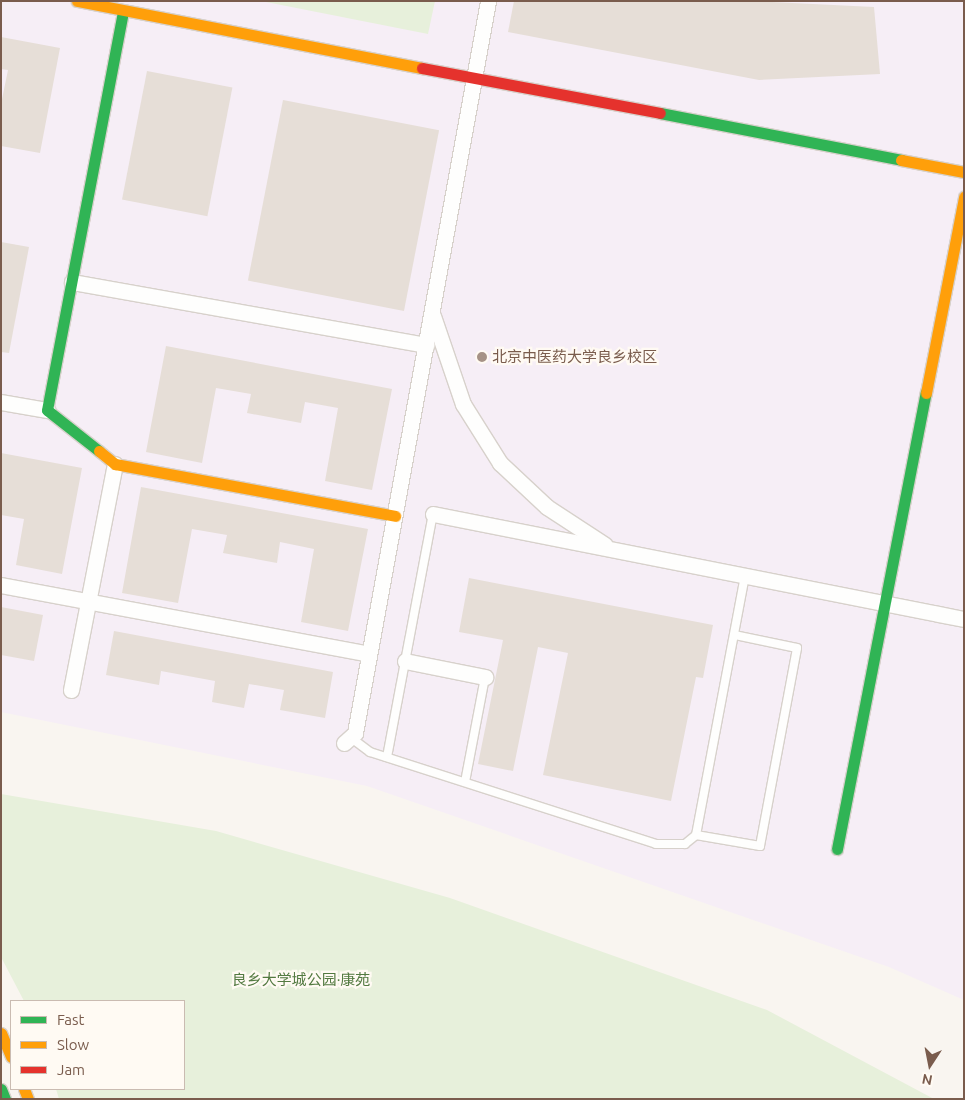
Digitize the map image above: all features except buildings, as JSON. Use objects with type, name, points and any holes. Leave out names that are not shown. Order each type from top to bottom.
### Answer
[{"type":"street","points":[[77,1],[964,172]]},
{"type":"street","points":[[347,740],[355,733],[488,1]]},
{"type":"street","points":[[46,410],[123,11]]},
{"type":"street","points":[[837,849],[883,603],[964,197]]},
{"type":"street","points":[[72,282],[426,346]]},
{"type":"street","points":[[432,312],[463,404],[500,463],[547,508],[614,550]]},
{"type":"street","points":[[1,402],[46,410],[115,464],[394,516]]},
{"type":"street","points":[[71,690],[115,464]]},
{"type":"street","points":[[433,514],[964,619]]},
{"type":"street","points":[[1,585],[369,654]]},
{"type":"street","points":[[405,661],[485,677]]},
{"type":"street","points":[[1,1034],[10,1055]]},
{"type":"street","points":[[1,1089],[5,1099]]},
{"type":"lane","points":[[387,757],[433,514]]},
{"type":"lane","points":[[347,740],[370,752],[656,844],[685,844],[696,835],[745,576]]},
{"type":"lane","points":[[696,835],[760,846],[797,648],[735,635]]},
{"type":"lane","points":[[465,782],[485,677]]},
{"type":"shaded area","name":"北京中医药大学良乡校区","points":[[1,1],[964,1],[964,1000],[889,967],[367,786],[1,712]]},
{"type":"green space","points":[[261,1],[435,1],[428,34]]},
{"type":"green space","name":"良乡大学城公园·康苑","points":[[1,794],[216,831],[450,898],[767,1010],[934,1099],[59,1099],[56,1090],[185,1090],[185,1000],[23,1000],[1,957]]},
{"type":"traffic: fast","points":[[99,451],[47,410],[123,11]]},
{"type":"traffic: fast","points":[[660,113],[901,160]]},
{"type":"traffic: fast","points":[[837,849],[926,393]]},
{"type":"traffic: fast","points":[[1,1089],[5,1099]]},
{"type":"traffic: slow","points":[[77,1],[422,68]]},
{"type":"traffic: slow","points":[[901,160],[964,172]]},
{"type":"traffic: slow","points":[[926,393],[964,197]]},
{"type":"traffic: slow","points":[[99,451],[115,464],[395,516]]},
{"type":"traffic: slow","points":[[1,1033],[10,1055]]},
{"type":"traffic: slow","points":[[24,1090],[28,1099]]},
{"type":"traffic: jam","points":[[422,68],[660,113]]},
{"type":"place","name":"北京中医药大学良乡校区","points":[[482,357]]}]
